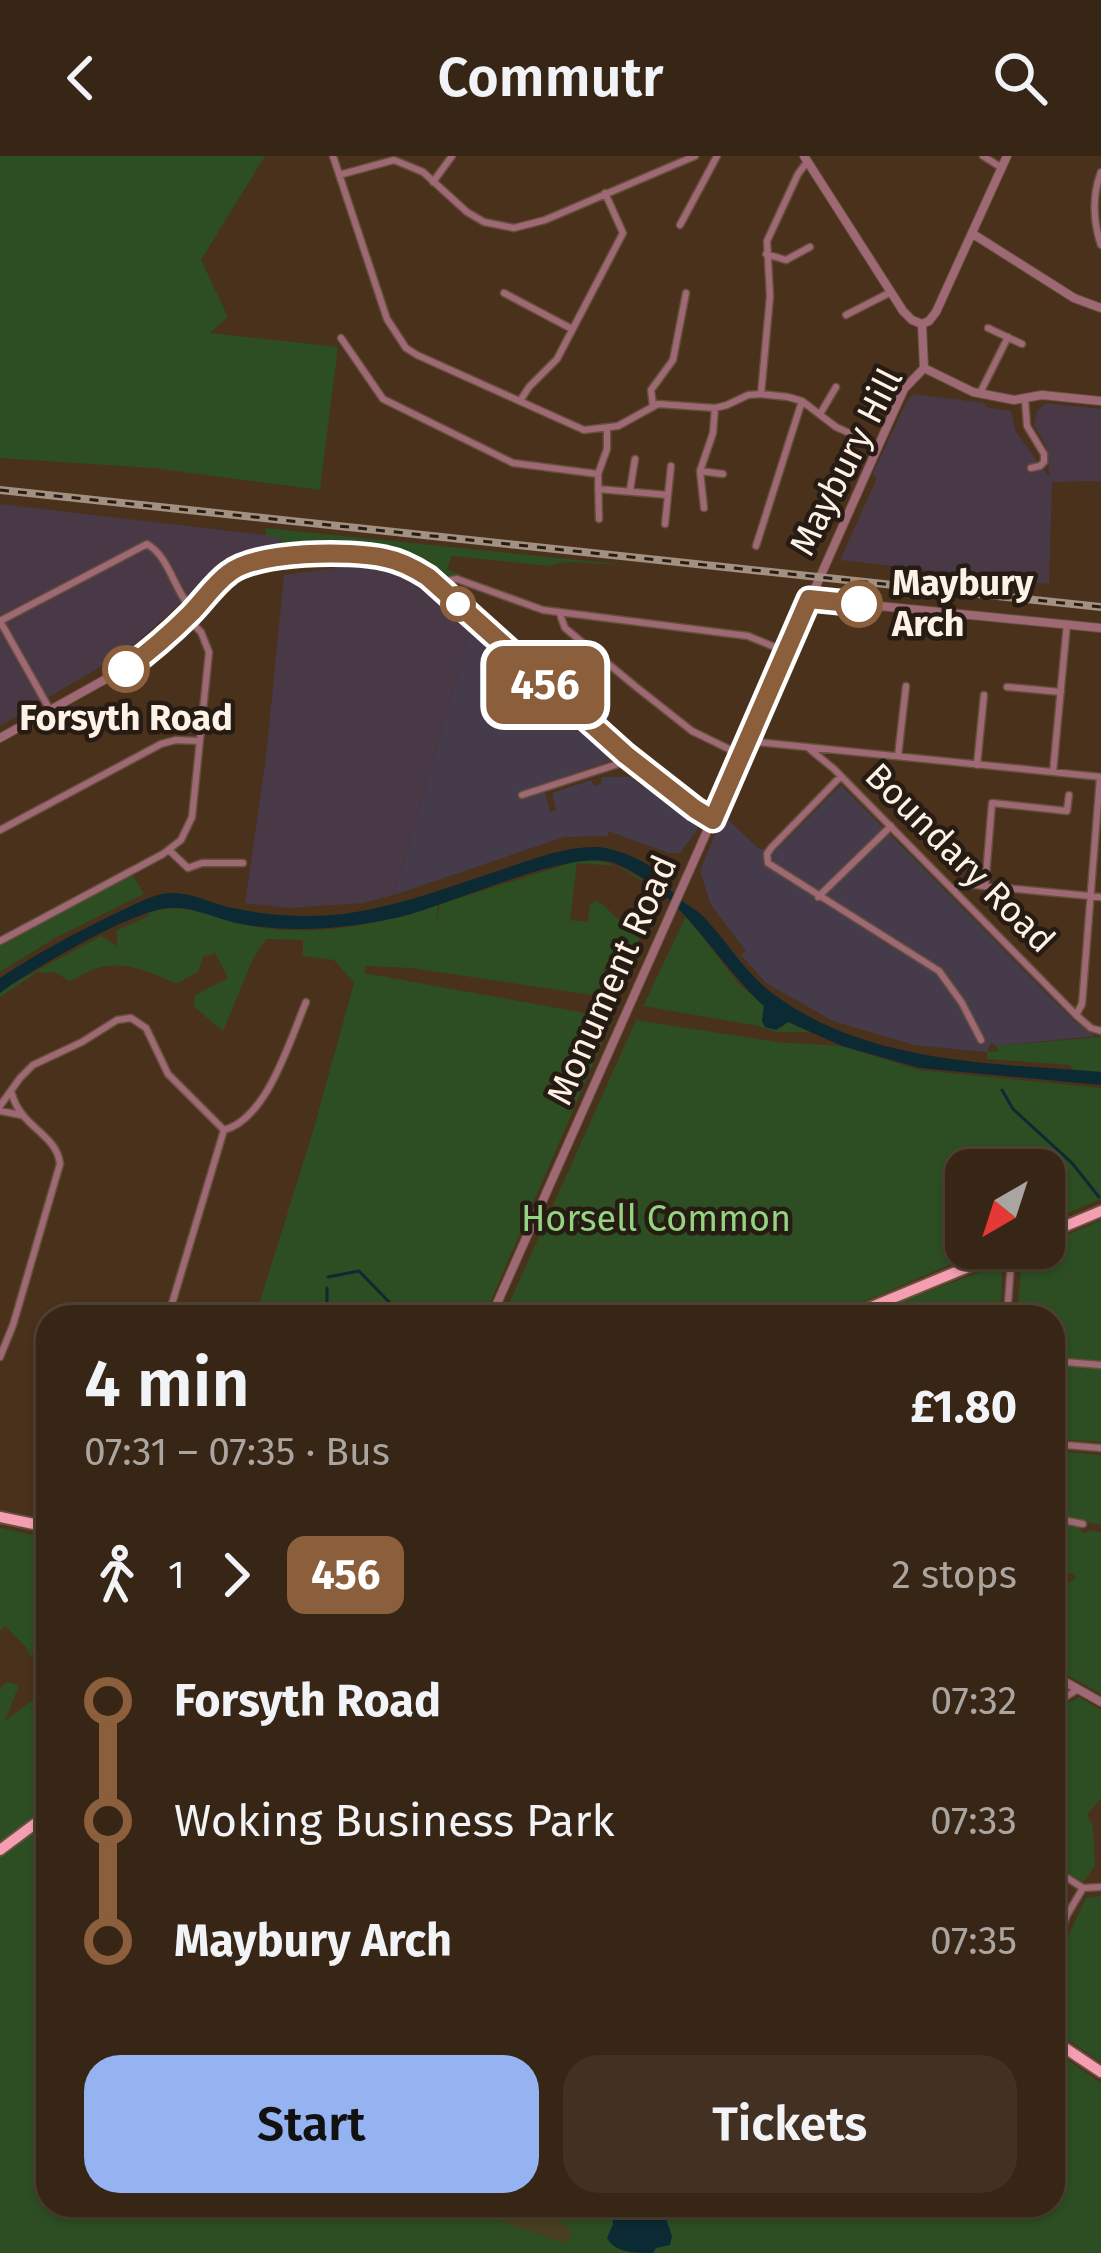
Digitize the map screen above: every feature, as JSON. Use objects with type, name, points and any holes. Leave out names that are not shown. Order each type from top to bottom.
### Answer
[{"type":"main road","points":[[1065,1226],[1101,1211]]},
{"type":"main road","points":[[876,1305],[962,1269]]},
{"type":"main road","points":[[0,1517],[36,1524]]},
{"type":"main road","points":[[0,1850],[36,1823]]},
{"type":"main road","points":[[1065,2048],[1101,2072]]},
{"type":"street","points":[[333,156],[379,300],[395,334],[417,355],[574,427],[607,429],[630,422],[653,406],[715,408],[761,394],[802,401],[842,430],[878,446]]},
{"type":"street","points":[[433,182],[452,156]]},
{"type":"street","points":[[339,175],[394,160],[423,172],[484,222],[514,228],[544,220],[695,156]]},
{"type":"street","points":[[680,225],[717,156]]},
{"type":"street","points":[[983,156],[1002,168]]},
{"type":"street","points":[[761,394],[770,296],[766,254],[774,224],[806,159],[909,317],[922,324],[936,312],[1007,156]]},
{"type":"street","points":[[1101,173],[1094,191],[1101,245]]},
{"type":"street","points":[[520,401],[557,359],[623,233],[605,194]]},
{"type":"street","points":[[973,234],[1074,298],[1101,308]]},
{"type":"street","points":[[766,254],[786,260],[810,247]]},
{"type":"street","points":[[846,315],[892,292]]},
{"type":"street","points":[[504,293],[572,329]]},
{"type":"street","points":[[653,406],[651,390],[673,360],[686,293]]},
{"type":"street","name":"Maybury Hill","points":[[809,599],[904,389],[924,368],[922,324]]},
{"type":"street","points":[[988,328],[1022,344]]},
{"type":"street","points":[[979,394],[1007,337]]},
{"type":"street","points":[[341,338],[383,399],[513,463],[598,474]]},
{"type":"street","points":[[924,368],[979,394],[1025,400],[1042,394],[1101,401]]},
{"type":"street","points":[[820,414],[836,387]]},
{"type":"street","points":[[1025,400],[1027,426],[1044,454],[1044,462],[1031,468]]},
{"type":"street","points":[[756,546],[802,401]]},
{"type":"street","points":[[704,508],[700,471],[714,428],[715,408]]},
{"type":"street","points":[[598,519],[598,474],[607,448],[607,429]]},
{"type":"street","points":[[630,490],[635,459]]},
{"type":"street","points":[[664,524],[671,466]]},
{"type":"street","points":[[700,471],[723,474]]},
{"type":"street","points":[[598,489],[668,495]]},
{"type":"street","points":[[0,941],[170,850],[190,823],[209,652],[160,554],[147,544],[0,621],[50,711]]},
{"type":"street","points":[[0,738],[122,671],[190,614],[232,570],[266,558],[384,557],[410,566],[441,589],[626,755],[713,820]]},
{"type":"street","points":[[441,589],[458,579],[524,605],[748,636],[787,652]]},
{"type":"street","points":[[809,599],[1101,628]]},
{"type":"street","name":"Monument Road","points":[[496,1305],[809,599]]},
{"type":"street","points":[[559,612],[565,628],[651,699],[692,731],[731,750]]},
{"type":"street","points":[[1053,772],[1067,624]]},
{"type":"street","points":[[898,756],[906,686]]},
{"type":"street","points":[[1007,687],[1061,692]]},
{"type":"street","points":[[976,764],[984,695]]},
{"type":"street","points":[[0,830],[160,744],[199,741]]},
{"type":"street","points":[[748,741],[1100,777],[1082,1007],[1076,1015]]},
{"type":"street","name":"Boundary Road","points":[[807,747],[1076,1015],[1101,1031]]},
{"type":"street","name":"Boundary Road","points":[[835,749],[830,759],[837,772]]},
{"type":"street","points":[[522,795],[618,764],[626,755]]},
{"type":"street","points":[[837,772],[771,848],[768,863],[939,971],[981,1040]]},
{"type":"street","points":[[986,886],[992,802],[1067,811],[1069,795]]},
{"type":"street","points":[[818,897],[891,826]]},
{"type":"street","points":[[170,850],[188,868],[202,863],[243,863]]},
{"type":"street","points":[[952,889],[962,884],[1101,897]]},
{"type":"street","points":[[224,1130],[238,1124],[264,1098],[306,1003]]},
{"type":"street","points":[[21,1115],[0,1108],[23,1074],[122,1018],[140,1021],[166,1072],[224,1130]]},
{"type":"street","points":[[0,1357],[60,1164],[56,1148],[21,1115],[12,1093]]},
{"type":"street","points":[[172,1305],[224,1130]]},
{"type":"street","points":[[1008,1305],[1011,1269]]},
{"type":"street","points":[[1065,1362],[1101,1364]]},
{"type":"street","points":[[1065,1445],[1101,1448]]},
{"type":"street","points":[[1065,1521],[1083,1525]]},
{"type":"street","points":[[1065,1682],[1101,1702]]},
{"type":"street","points":[[1065,1697],[1078,1689]]},
{"type":"street","points":[[1065,1877],[1083,1888],[1101,1887]]},
{"type":"street","points":[[1065,1920],[1083,1888]]},
{"type":"shaded area","points":[[913,394],[1011,411],[1016,432],[1050,478],[1046,446],[1034,425],[1037,411],[1046,403],[1101,409],[1101,481],[1052,482],[1049,584],[840,560],[877,478],[872,475]]},
{"type":"shaded area","points":[[0,504],[281,537],[280,548],[246,553],[225,564],[127,651],[0,726]]},
{"type":"shaded area","points":[[348,566],[392,570],[432,589],[471,629],[394,895],[363,903],[288,908],[245,903],[266,757],[284,575]]},
{"type":"shaded area","points":[[471,629],[611,751],[613,760],[543,784],[550,812],[556,810],[552,793],[591,780],[594,786],[601,784],[602,777],[631,777],[697,825],[680,853],[608,831],[608,836],[564,837],[394,895]]},
{"type":"shaded area","points":[[841,785],[1074,1021],[1095,1036],[991,1043],[987,1052],[914,1045],[833,1021],[766,983],[741,955],[746,951],[711,905],[700,871],[723,815],[759,849],[778,848]]},
{"type":"green space","points":[[0,156],[265,156],[201,260],[228,317],[210,333],[338,347],[320,490],[152,468],[0,458]]},
{"type":"green space","points":[[265,528],[618,564],[549,566],[452,556],[447,569],[462,575],[441,576],[399,550],[349,545],[349,549],[279,550],[281,538],[266,536]]},
{"type":"green space","name":"Horsell Common","points":[[580,860],[601,862],[616,866],[577,863],[570,920],[588,922],[594,900],[640,939],[619,964],[603,970],[622,988],[618,999],[411,968],[366,966],[364,973],[613,1018],[489,1305],[259,1305],[354,983],[334,960],[303,956],[303,940],[266,939],[223,1031],[194,1007],[195,995],[228,978],[215,953],[203,957],[198,972],[176,984],[117,965],[93,969],[69,981],[55,972],[39,971],[0,997],[12,984],[101,936],[117,946],[117,930],[162,909],[189,910],[257,927],[303,930],[372,923],[438,902],[436,923],[440,904]]},
{"type":"green space","points":[[132,874],[144,894],[55,938],[0,972],[0,946]]},
{"type":"green space","points":[[686,916],[739,984],[764,1006],[762,1021],[781,1028],[788,1022],[810,1032],[776,1032],[643,1006]]},
{"type":"green space","name":"Horsell Common","points":[[636,1020],[776,1042],[842,1046],[919,1070],[1101,1088],[1101,1199],[1065,1214],[1065,1149],[945,1149],[945,1267],[857,1305],[508,1305]]},
{"type":"green space","points":[[1101,1037],[1101,1072],[987,1059],[987,1052],[998,1051],[996,1046]]},
{"type":"green space","points":[[1101,1220],[1101,1442],[1065,1440],[1065,1305],[1018,1305],[1021,1269],[1065,1269],[1065,1236]]},
{"type":"green space","points":[[987,1269],[1003,1269],[1001,1305],[893,1305]]},
{"type":"green space","points":[[1065,1452],[1101,1455],[1101,1525],[1065,1518]]},
{"type":"green space","points":[[1065,1524],[1080,1527],[1082,1532],[1101,1532],[1101,1694],[1065,1674],[1065,1600],[1068,1583],[1077,1577],[1065,1571]]},
{"type":"green space","points":[[0,1528],[36,1536],[36,1645],[31,1657],[5,1626],[0,1631]]},
{"type":"green space","points":[[6,1682],[19,1685],[5,1721],[36,1697],[36,2217],[1065,2217],[1065,2058],[1101,2083],[1101,2253],[0,2253],[0,1688]]},
{"type":"green space","points":[[1079,1697],[1101,1710],[1101,1799],[1087,1814],[1093,1827],[1095,1866],[1083,1882],[1065,1872],[1065,1705]]},
{"type":"green space","points":[[1101,1896],[1101,2062],[1065,2038],[1065,1943],[1086,1898]]},
{"type":"sand","points":[[495,2217],[555,2217],[572,2231],[567,2244]]},
{"type":"water","points":[[599,847],[633,857],[657,871],[755,978],[812,1018],[891,1048],[933,1056],[1101,1072],[1101,1085],[920,1068],[842,1046],[788,1022],[776,1030],[765,1027],[764,1006],[677,907],[637,874],[594,860],[539,871],[395,918],[338,927],[260,927],[188,909],[154,911],[83,942],[0,993],[0,978],[27,961],[97,922],[162,894],[189,895],[274,914],[343,914],[423,896],[549,854]]},
{"type":"water","points":[[613,2217],[665,2217],[670,2245],[653,2253],[620,2249],[607,2238]]},
{"type":"waterway","points":[[1002,1090],[1013,1109],[1072,1163],[1099,1197]]},
{"type":"waterway","points":[[328,1277],[359,1271],[389,1305]]},
{"type":"waterway","points":[[327,1288],[327,1305]]},
{"type":"railway","points":[[0,490],[1101,607]]},
{"type":"bus line","name":"456","points":[[126,669],[224,576],[244,563],[336,554],[384,557],[428,577],[626,755],[713,820],[809,599],[859,604]]},
{"type":"place","name":"Maybury Arch","points":[[859,604]]},
{"type":"place","name":"Forsyth Road","points":[[126,669]]}]
